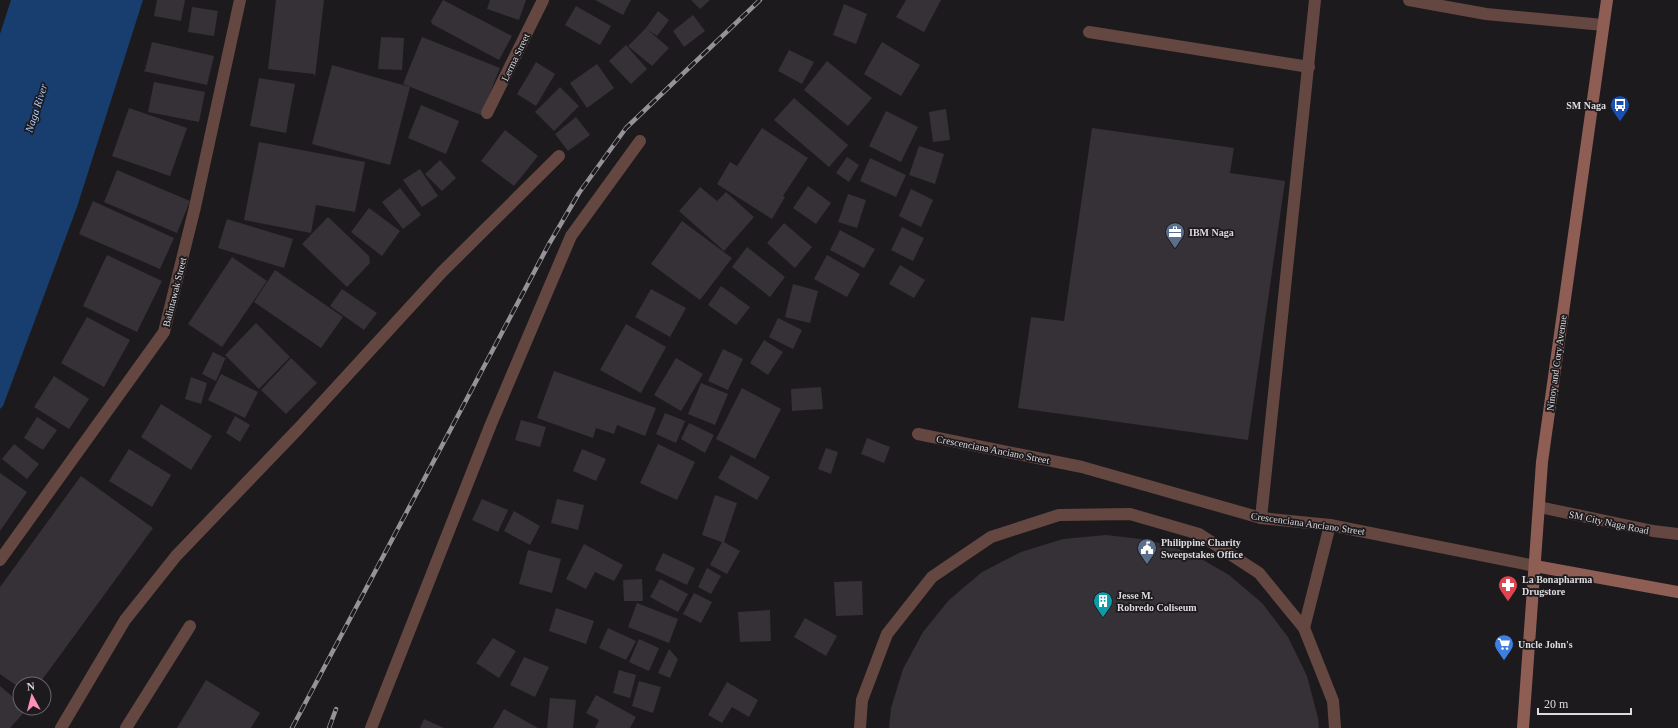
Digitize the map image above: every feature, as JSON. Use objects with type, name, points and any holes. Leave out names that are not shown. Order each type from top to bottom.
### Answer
[{"type":"main road","name":"Ninoy and Cory Avenue","points":[[1523,728],[1540,508],[1542,462],[1607,0]]},
{"type":"main road","name":"Crescenciana Anciano Street","points":[[1535,566],[1678,592]]},
{"type":"street","name":"Balintawak Street","points":[[0,560],[164,332],[195,207],[240,0]]},
{"type":"street","name":"Lerma Street","points":[[487,113],[543,0]]},
{"type":"street","points":[[1261,518],[1315,0]]},
{"type":"street","points":[[1409,0],[1486,14],[1603,25]]},
{"type":"street","points":[[1088,32],[1309,67]]},
{"type":"street","points":[[371,728],[491,424],[571,236],[640,141]]},
{"type":"street","points":[[60,728],[125,620],[176,556],[298,429],[442,272],[559,156]]},
{"type":"street","name":"Crescenciana Anciano Street","points":[[918,434],[1082,467],[1261,518],[1330,525],[1535,566]]},
{"type":"street","name":"SM City Naga Road","points":[[1540,508],[1653,531],[1678,534]]},
{"type":"street","points":[[860,728],[862,700],[887,634],[932,578],[991,537],[1059,515],[1130,514],[1199,534],[1259,573],[1304,628],[1333,701],[1335,728]]},
{"type":"street","points":[[1304,628],[1330,525]]},
{"type":"street","points":[[126,728],[190,626]]},
{"type":"water","name":"Naga River","points":[[11,0],[143,0],[77,207],[3,406],[0,409],[0,34]]},
{"type":"building","points":[[157,0],[185,0],[181,21],[154,16]]},
{"type":"building","points":[[276,0],[324,0],[315,77],[314,74],[268,69]]},
{"type":"building","points":[[443,0],[512,36],[499,60],[432,24],[431,21]]},
{"type":"building","points":[[490,0],[526,0],[519,20],[487,9]]},
{"type":"building","points":[[595,0],[631,0],[623,15]]},
{"type":"building","points":[[691,0],[710,0],[700,9]]},
{"type":"building","points":[[906,0],[941,0],[924,32],[896,17]]},
{"type":"building","points":[[844,4],[867,14],[856,44],[833,35]]},
{"type":"building","points":[[576,6],[611,26],[600,45],[565,25]]},
{"type":"building","points":[[192,7],[218,11],[214,36],[188,32]]},
{"type":"building","points":[[658,11],[669,20],[657,36],[648,30],[669,48],[652,66],[628,46],[646,28]]},
{"type":"building","points":[[693,15],[705,31],[684,47],[673,31]]},
{"type":"building","points":[[381,37],[404,38],[402,70],[378,69]]},
{"type":"building","points":[[422,37],[500,68],[481,115],[403,84]]},
{"type":"building","points":[[152,42],[214,56],[207,85],[143,71],[145,70]]},
{"type":"building","points":[[882,42],[920,65],[901,96],[864,74]]},
{"type":"building","points":[[626,45],[647,69],[631,84],[609,61]]},
{"type":"building","points":[[789,50],[814,62],[802,84],[778,71]]},
{"type":"building","points":[[827,61],[872,98],[848,126],[804,90]]},
{"type":"building","points":[[536,62],[555,74],[536,106],[517,94]]},
{"type":"building","points":[[597,64],[614,88],[587,108],[570,83]]},
{"type":"building","points":[[332,65],[410,87],[390,165],[312,144]]},
{"type":"building","points":[[259,78],[295,84],[286,133],[250,126]]},
{"type":"building","points":[[154,82],[205,92],[199,122],[148,112]]},
{"type":"building","points":[[560,87],[579,106],[554,131],[535,112]]},
{"type":"building","points":[[794,98],[848,145],[829,167],[774,120]]},
{"type":"building","points":[[421,105],[459,121],[446,154],[408,138]]},
{"type":"building","points":[[129,108],[187,128],[170,176],[112,156]]},
{"type":"building","points":[[946,109],[950,140],[933,142],[929,112]]},
{"type":"building","points":[[886,111],[918,127],[901,162],[869,146]]},
{"type":"building","points":[[576,117],[590,135],[568,151],[555,134]]},
{"type":"building","points":[[762,128],[808,158],[783,196],[785,197],[772,219],[717,184],[730,162],[737,166]]},
{"type":"building","name":"IBM Naga","points":[[1092,128],[1234,148],[1230,173],[1285,181],[1248,440],[1018,408],[1031,317],[1064,321]]},
{"type":"building","points":[[505,130],[538,156],[514,186],[481,161]]},
{"type":"building","points":[[259,142],[365,162],[355,212],[316,205],[311,233],[244,220]]},
{"type":"building","points":[[919,146],[944,154],[935,184],[909,175]]},
{"type":"building","points":[[847,157],[859,165],[849,182],[836,173]]},
{"type":"building","points":[[870,158],[906,175],[896,197],[860,181]]},
{"type":"building","points":[[440,160],[456,178],[442,191],[425,174]]},
{"type":"building","points":[[420,169],[438,196],[422,207],[403,180]]},
{"type":"building","points":[[117,170],[190,201],[177,233],[104,202]]},
{"type":"building","points":[[808,186],[831,203],[816,224],[793,208]]},
{"type":"building","points":[[700,187],[717,201],[726,192],[754,217],[724,251],[679,211]]},
{"type":"building","points":[[400,188],[421,215],[403,229],[382,202]]},
{"type":"building","points":[[911,189],[933,200],[921,227],[899,216]]},
{"type":"building","points":[[848,194],[866,200],[857,228],[838,222]]},
{"type":"building","points":[[93,201],[174,238],[160,269],[79,234]]},
{"type":"building","points":[[369,208],[400,231],[382,256],[351,232]]},
{"type":"building","points":[[328,217],[369,256],[370,263],[347,287],[302,244]]},
{"type":"building","points":[[227,219],[293,239],[284,268],[218,248]]},
{"type":"building","points":[[682,221],[732,258],[700,300],[651,264]]},
{"type":"building","points":[[784,223],[812,247],[795,268],[767,243]]},
{"type":"building","points":[[902,227],[924,238],[913,261],[891,250]]},
{"type":"building","points":[[840,230],[875,249],[864,268],[830,250]]},
{"type":"building","points":[[747,247],[785,277],[770,297],[732,267]]},
{"type":"building","points":[[107,255],[162,281],[137,332],[83,306]]},
{"type":"building","points":[[827,255],[860,274],[847,297],[814,279]]},
{"type":"building","points":[[232,257],[267,281],[222,347],[188,324]]},
{"type":"building","points":[[900,265],[925,280],[914,298],[889,284]]},
{"type":"building","points":[[275,270],[343,317],[321,348],[254,302]]},
{"type":"building","points":[[793,284],[818,291],[810,323],[785,317]]},
{"type":"building","points":[[721,286],[750,307],[736,325],[708,305]]},
{"type":"building","points":[[342,289],[377,313],[364,330],[330,306]]},
{"type":"building","points":[[651,289],[686,308],[670,337],[635,317]]},
{"type":"building","points":[[87,317],[130,340],[104,387],[61,363]]},
{"type":"building","points":[[778,318],[802,330],[793,349],[769,337]]},
{"type":"building","points":[[256,323],[290,357],[259,389],[225,355]]},
{"type":"building","points":[[626,324],[666,347],[641,393],[600,370]]},
{"type":"building","points":[[764,340],[783,352],[768,375],[750,363]]},
{"type":"building","points":[[723,349],[743,359],[728,390],[708,381]]},
{"type":"building","points":[[213,352],[227,359],[225,359],[216,381],[202,374]]},
{"type":"building","points":[[291,358],[317,383],[286,414],[261,390]]},
{"type":"building","points":[[676,358],[703,374],[681,411],[654,395]]},
{"type":"building","points":[[554,371],[656,408],[645,436],[617,425],[614,434],[596,428],[593,438],[537,418]]},
{"type":"building","points":[[221,374],[258,392],[245,418],[208,400]]},
{"type":"building","points":[[54,376],[89,399],[69,429],[34,407]]},
{"type":"building","points":[[191,377],[207,383],[201,404],[185,399]]},
{"type":"building","points":[[701,383],[728,394],[715,425],[688,414]]},
{"type":"building","points":[[821,387],[823,409],[792,411],[791,389]]},
{"type":"building","points":[[742,388],[781,409],[755,459],[716,439]]},
{"type":"building","points":[[161,404],[212,436],[191,470],[141,437]]},
{"type":"building","points":[[665,413],[685,421],[676,443],[656,434]]},
{"type":"building","points":[[235,416],[250,425],[240,442],[226,433]]},
{"type":"building","points":[[37,417],[57,430],[43,450],[24,438]]},
{"type":"building","points":[[521,420],[546,427],[540,447],[515,440]]},
{"type":"building","points":[[689,423],[714,435],[705,453],[681,439]]},
{"type":"building","points":[[867,438],[890,447],[884,463],[861,454]]},
{"type":"building","points":[[14,444],[39,464],[27,479],[2,459]]},
{"type":"building","points":[[658,444],[695,462],[677,500],[640,483]]},
{"type":"building","points":[[826,448],[838,452],[831,474],[818,469]]},
{"type":"building","points":[[129,449],[171,475],[152,507],[109,481]]},
{"type":"building","points":[[582,449],[606,459],[596,481],[573,471]]},
{"type":"building","points":[[731,455],[770,477],[757,500],[718,478]]},
{"type":"building","points":[[0,473],[27,492],[0,531]]},
{"type":"building","points":[[81,476],[153,528],[45,676],[12,676],[12,682],[0,674],[0,587]]},
{"type":"building","points":[[715,495],[737,503],[724,542],[740,551],[727,574],[710,565],[722,542],[702,535]]},
{"type":"building","points":[[482,499],[508,510],[498,532],[472,520]]},
{"type":"building","points":[[557,499],[584,505],[578,530],[551,523]]},
{"type":"building","points":[[514,511],[540,526],[530,545],[504,531]]},
{"type":"building","name":"Jesse M. Robredo Coliseum","points":[[1106,535],[1149,540],[1191,553],[1229,575],[1262,603],[1288,637],[1307,676],[1318,718],[1319,728],[889,728],[891,708],[903,669],[923,632],[949,600],[982,572],[1021,552],[1063,539]]},
{"type":"building","points":[[584,544],[623,565],[614,581],[595,572],[586,589],[566,579]]},
{"type":"building","points":[[528,550],[561,559],[552,593],[519,584]]},
{"type":"building","points":[[663,553],[695,568],[687,585],[655,570]]},
{"type":"building","points":[[707,568],[721,576],[711,594],[698,587]]},
{"type":"building","points":[[642,579],[643,601],[624,601],[623,580]]},
{"type":"building","points":[[660,579],[688,594],[678,612],[650,597]]},
{"type":"building","points":[[862,581],[863,615],[836,616],[834,582]]},
{"type":"building","points":[[694,593],[712,602],[701,623],[683,614]]},
{"type":"building","points":[[637,603],[678,619],[669,643],[628,627]]},
{"type":"building","points":[[556,608],[594,621],[586,644],[549,631]]},
{"type":"building","points":[[770,610],[771,641],[740,642],[738,612]]},
{"type":"building","points":[[805,618],[837,636],[826,656],[794,637]]},
{"type":"building","points":[[608,628],[636,641],[626,660],[599,648]]},
{"type":"building","points":[[493,638],[516,651],[499,678],[476,663]]},
{"type":"building","points":[[639,639],[659,648],[649,671],[629,662]]},
{"type":"building","points":[[669,649],[678,659],[670,678],[658,673]]},
{"type":"building","points":[[524,657],[549,667],[535,697],[510,685]]},
{"type":"building","points":[[619,670],[636,675],[630,698],[613,693]]},
{"type":"building","points":[[206,680],[260,713],[251,728],[177,728]]},
{"type":"building","points":[[639,681],[661,687],[653,713],[632,706]]},
{"type":"building","points":[[727,682],[758,700],[749,717],[732,707],[722,723],[708,715]]},
{"type":"building","points":[[0,686],[12,696],[12,716],[21,716],[10,728],[0,728]]},
{"type":"building","points":[[596,695],[636,717],[630,728],[595,728],[599,720],[586,713]]},
{"type":"building","points":[[550,698],[576,700],[573,728],[547,728]]},
{"type":"building","points":[[504,709],[538,728],[493,728]]},
{"type":"building","points":[[424,719],[444,728],[420,728]]},
{"type":"railway","points":[[292,728],[549,244],[579,193],[626,128],[760,0]]},
{"type":"railway","points":[[329,728],[336,709]]},
{"type":"place","name":"SM Naga","points":[[1620,122]]},
{"type":"place","name":"IBM Naga","points":[[1175,249]]},
{"type":"place","name":"Philippine Charity Sweepstakes Office","points":[[1147,565]]},
{"type":"place","name":"La Bonapharma Drugstore","points":[[1508,602]]},
{"type":"place","name":"Jesse M. Robredo Coliseum","points":[[1103,618]]},
{"type":"place","name":"Uncle John's","points":[[1504,661]]}]
